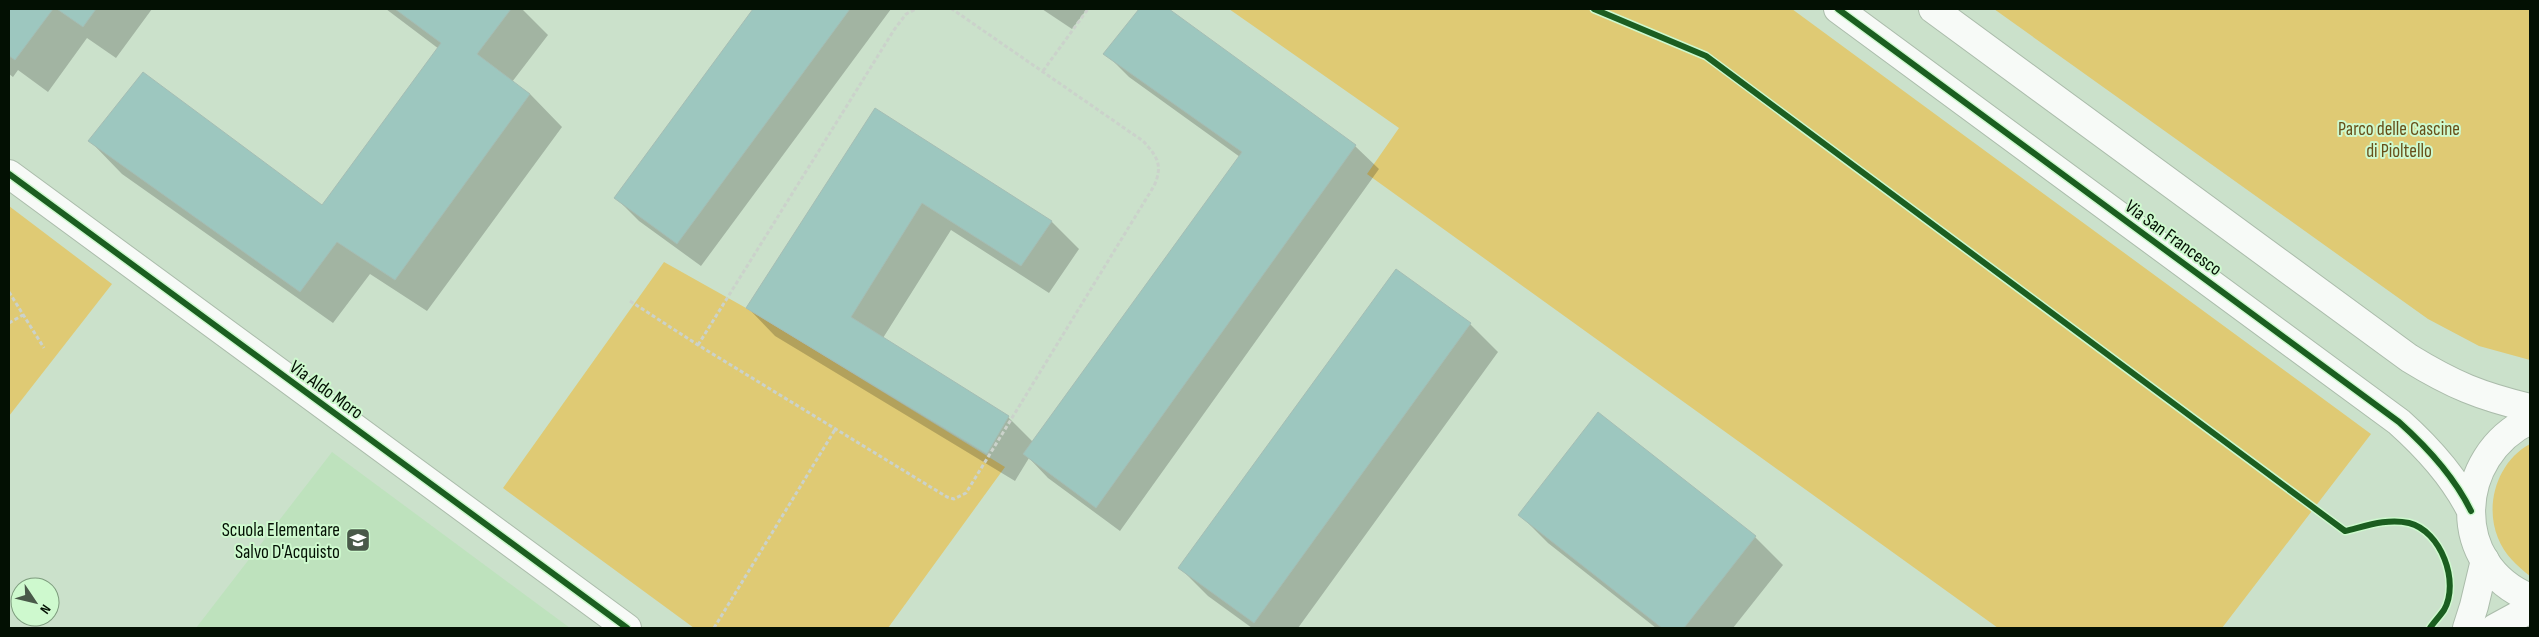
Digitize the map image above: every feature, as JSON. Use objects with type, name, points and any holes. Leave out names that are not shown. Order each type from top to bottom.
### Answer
[{"type":"street","name":"Via San Francesco","points":[[1838,9],[2399,422],[2438,460],[2462,492],[2471,510]]},
{"type":"street","points":[[1933,9],[2409,358],[2452,384],[2472,392],[2530,408]]},
{"type":"street","name":"Via Aldo Moro","points":[[9,174],[627,628]]},
{"type":"street","points":[[2530,420],[2506,435],[2483,461],[2476,477],[2471,510],[2472,528],[2485,560],[2506,585],[2530,598]]},
{"type":"street","points":[[2466,628],[2485,560]]},
{"type":"street","points":[[2495,628],[2530,609]]},
{"type":"path","points":[[698,345],[894,30],[906,14],[916,9]]},
{"type":"path","points":[[630,301],[698,345],[947,497],[954,499],[966,493],[1154,186],[1160,173],[1158,162],[1152,151],[1143,141],[952,9]]},
{"type":"path","points":[[1043,71],[1088,9]]},
{"type":"path","points":[[9,292],[44,348]]},
{"type":"path","points":[[9,323],[23,315]]},
{"type":"path","points":[[714,628],[836,428]]},
{"type":"shaded area","name":"Scuola Elementare Salvo D'Acquisto","points":[[332,452],[570,628],[196,628]]},
{"type":"green space","points":[[1229,9],[1792,9],[2371,434],[2222,628],[1998,628],[1367,174],[1399,128]]},
{"type":"green space","name":"Parco delle Cascine di Pioltello","points":[[1994,9],[2530,9],[2530,360],[2479,346],[2428,319]]},
{"type":"green space","points":[[9,206],[112,284],[9,416]]},
{"type":"green space","points":[[664,262],[746,308],[1005,467],[888,628],[694,628],[503,488]]},
{"type":"green space","points":[[2530,444],[2530,576],[2516,564],[2504,549],[2494,525],[2493,511],[2497,485],[2502,472],[2519,452]]},
{"type":"building","points":[[9,9],[53,9],[15,60],[9,56]]},
{"type":"building","points":[[57,9],[96,9],[83,27]]},
{"type":"building","points":[[395,9],[511,9],[477,54],[530,94],[395,280],[337,242],[300,292],[88,141],[143,72],[322,205],[441,43]]},
{"type":"building","points":[[753,9],[850,9],[677,244],[614,198]]},
{"type":"building","points":[[1139,9],[1169,9],[1356,145],[1096,508],[1023,454],[1242,152],[1103,54]]},
{"type":"building","points":[[875,108],[1052,221],[1021,266],[922,203],[851,317],[1009,416],[987,454],[746,308]]},
{"type":"building","points":[[1396,269],[1471,323],[1254,623],[1178,568]]},
{"type":"building","points":[[1598,412],[1756,536],[1684,628],[1662,628],[1518,515]]},
{"type":"cycle path","points":[[1594,9],[1706,56],[2345,531],[2393,521],[2409,523],[2420,528],[2430,536],[2438,547],[2444,559],[2450,586],[2444,610],[2430,628]]},
{"type":"cycle path","points":[[1838,9],[2399,422],[2440,463],[2457,486],[2471,511]]},
{"type":"cycle path","points":[[9,174],[627,628]]},
{"type":"place","name":"Scuola Elementare Salvo D'Acquisto","points":[[358,540]]}]
